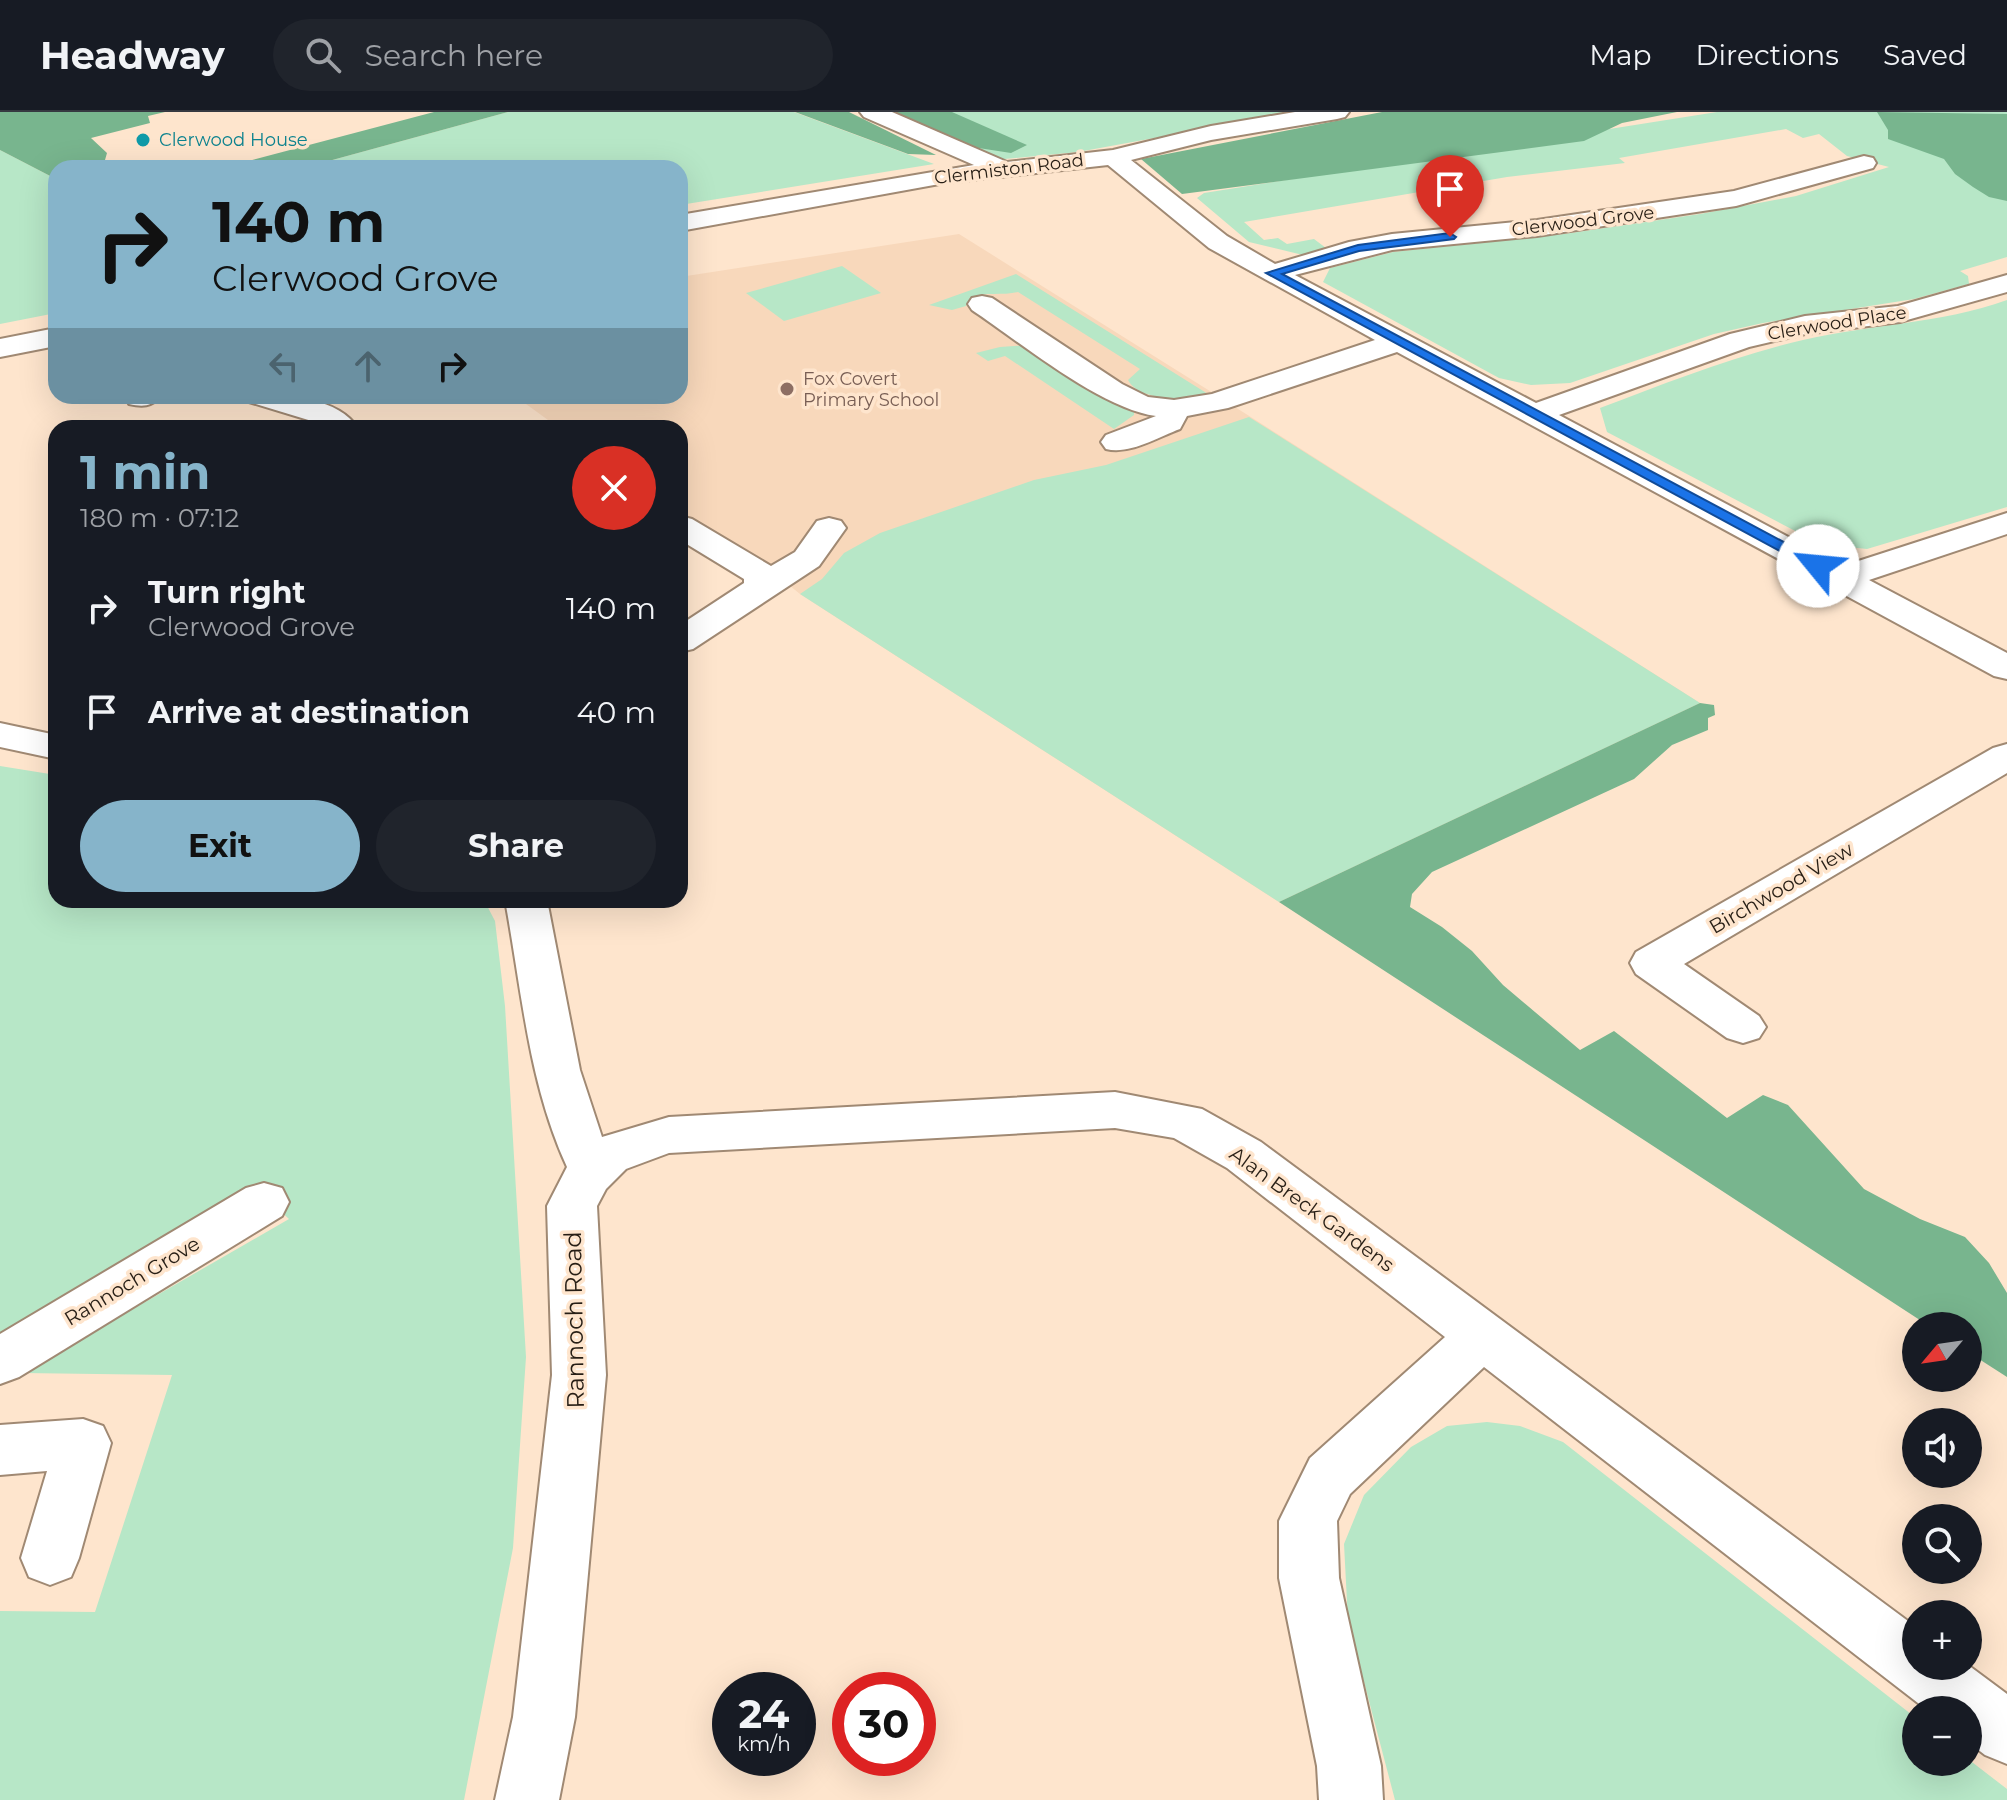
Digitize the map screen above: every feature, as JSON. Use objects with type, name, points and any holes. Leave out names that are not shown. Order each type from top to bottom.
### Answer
[{"type":"street","points":[[872,112],[1001,168]]},
{"type":"street","name":"Clermiston Road","points":[[688,222],[1001,168],[1113,157],[1211,133],[1337,112]]},
{"type":"street","points":[[1113,157],[1218,242],[1272,273],[2007,668]]},
{"type":"street","name":"Clerwood Grove","points":[[1272,273],[1381,244],[1537,228],[1736,198],[1847,165]]},
{"type":"street","name":"Clerwood Place","points":[[1533,414],[1740,340],[1805,325],[1900,314],[1999,280]]},
{"type":"street","points":[[982,304],[1111,390],[1141,405],[1174,409],[1217,402],[1397,342]]},
{"type":"street","points":[[0,348],[48,339]]},
{"type":"street","points":[[286,404],[332,420]]},
{"type":"street","points":[[1117,442],[1169,422],[1174,409]]},
{"type":"street","points":[[1842,579],[1866,568],[2007,523]]},
{"type":"street","points":[[688,636],[807,559],[829,528]]},
{"type":"street","points":[[688,531],[762,575],[761,587]]},
{"type":"street","points":[[0,735],[48,745]]},
{"type":"street","name":"Birchwood View","points":[[1743,1027],[1652,963],[2007,756]]},
{"type":"street","points":[[528,908],[562,1092],[575,1136],[592,1167]]},
{"type":"street","name":"Alan Breck Gardens","points":[[592,1167],[613,1152],[669,1135],[1115,1110],[1185,1122],[1244,1155],[1902,1653]]},
{"type":"street","name":"Rannoch Road","points":[[527,1800],[544,1717],[579,1375],[572,1206],[581,1183],[592,1167]]},
{"type":"street","name":"Rannoch Grove","points":[[0,1361],[264,1202]]},
{"type":"street","points":[[1351,1800],[1349,1766],[1309,1578],[1308,1521],[1330,1476],[1482,1336]]},
{"type":"street","points":[[0,1450],[83,1443],[50,1558]]},
{"type":"street","name":"Alan Breck Gardens","points":[[1938,1680],[2007,1733]]},
{"type":"shaded area","points":[[959,234],[1700,703],[1279,902],[800,594],[769,569],[688,517],[688,420],[548,420],[526,404],[688,404],[688,276]]},
{"type":"green space","points":[[0,112],[165,112],[148,116],[150,123],[91,138],[107,153],[105,160],[48,160],[48,175],[0,150]]},
{"type":"green space","points":[[434,112],[508,112],[332,160],[252,160]]},
{"type":"green space","points":[[508,112],[794,112],[934,164],[688,204],[688,160],[332,160]]},
{"type":"green space","points":[[795,112],[849,112],[936,155],[908,154]]},
{"type":"green space","points":[[872,112],[1296,112],[1078,152],[994,160]]},
{"type":"green space","points":[[872,112],[952,112],[1027,145],[1011,153],[946,143]]},
{"type":"green space","points":[[1382,112],[1677,112],[1622,123],[1584,141],[1182,194],[1141,159]]},
{"type":"green space","points":[[1717,112],[2007,112],[2007,257],[1960,271],[1968,276],[1969,284],[1914,299],[1714,334],[1570,383],[1531,385],[1499,378],[1323,282],[1330,268],[1393,252],[1564,234],[1700,214],[1796,196],[1889,167],[1847,156],[1819,134],[1803,138],[1786,129],[1619,158],[1625,163],[1507,177],[1244,222],[1264,240],[1278,238],[1287,244],[1314,239],[1326,248],[1303,255],[1249,242],[1197,198],[1204,193]]},
{"type":"green space","points":[[1877,112],[2007,114],[2007,201],[1989,197],[1973,187],[1955,174],[1944,159],[1888,139],[1888,130]]},
{"type":"green space","points":[[0,150],[48,175],[48,315],[0,324]]},
{"type":"green space","points":[[842,266],[881,293],[784,321],[746,293]]},
{"type":"green space","points":[[1016,274],[1208,394],[1164,398],[1142,392],[1128,380],[1140,369],[1018,292],[976,296],[970,298],[966,306],[952,310],[929,305]]},
{"type":"green space","points":[[2007,300],[2007,507],[1867,549],[1820,544],[1607,432],[1600,408],[1726,362],[1803,340],[1931,319]]},
{"type":"green space","points":[[1030,345],[1134,408],[1134,415],[1114,429],[1005,356],[988,361],[976,353],[1000,347]]},
{"type":"green space","points":[[1249,417],[1700,703],[1279,902],[800,594],[822,579],[844,553],[880,533],[1034,480],[1106,465]]},
{"type":"green space","points":[[1700,703],[1714,705],[1715,715],[1708,718],[1708,730],[1672,745],[1634,779],[1432,872],[1412,894],[1410,907],[1472,951],[1503,985],[1580,1050],[1614,1031],[1727,1118],[1763,1095],[1788,1105],[1864,1189],[1920,1219],[1965,1237],[1989,1263],[2007,1293],[2007,1377],[1982,1361],[1982,1312],[1908,1312],[1279,902]]},
{"type":"green space","points":[[0,766],[48,774],[48,908],[488,908],[495,921],[505,1006],[526,1357],[513,1548],[464,1800],[0,1800],[0,1611],[95,1612],[172,1375],[22,1373],[289,1219],[259,1191],[0,1347]]},
{"type":"green space","points":[[1487,1422],[1520,1426],[1563,1442],[1902,1707],[1902,1776],[1982,1776],[1982,1770],[2007,1789],[2007,1800],[1395,1800],[1348,1621],[1344,1544],[1364,1495],[1411,1447],[1447,1426]]},
{"type":"place","name":"Clerwood House","points":[[143,140]]},
{"type":"place","name":"Fox Covert Primary School","points":[[787,389]]},
{"type":"route","points":[[1450,237],[1358,248],[1272,273],[1818,566]]}]
